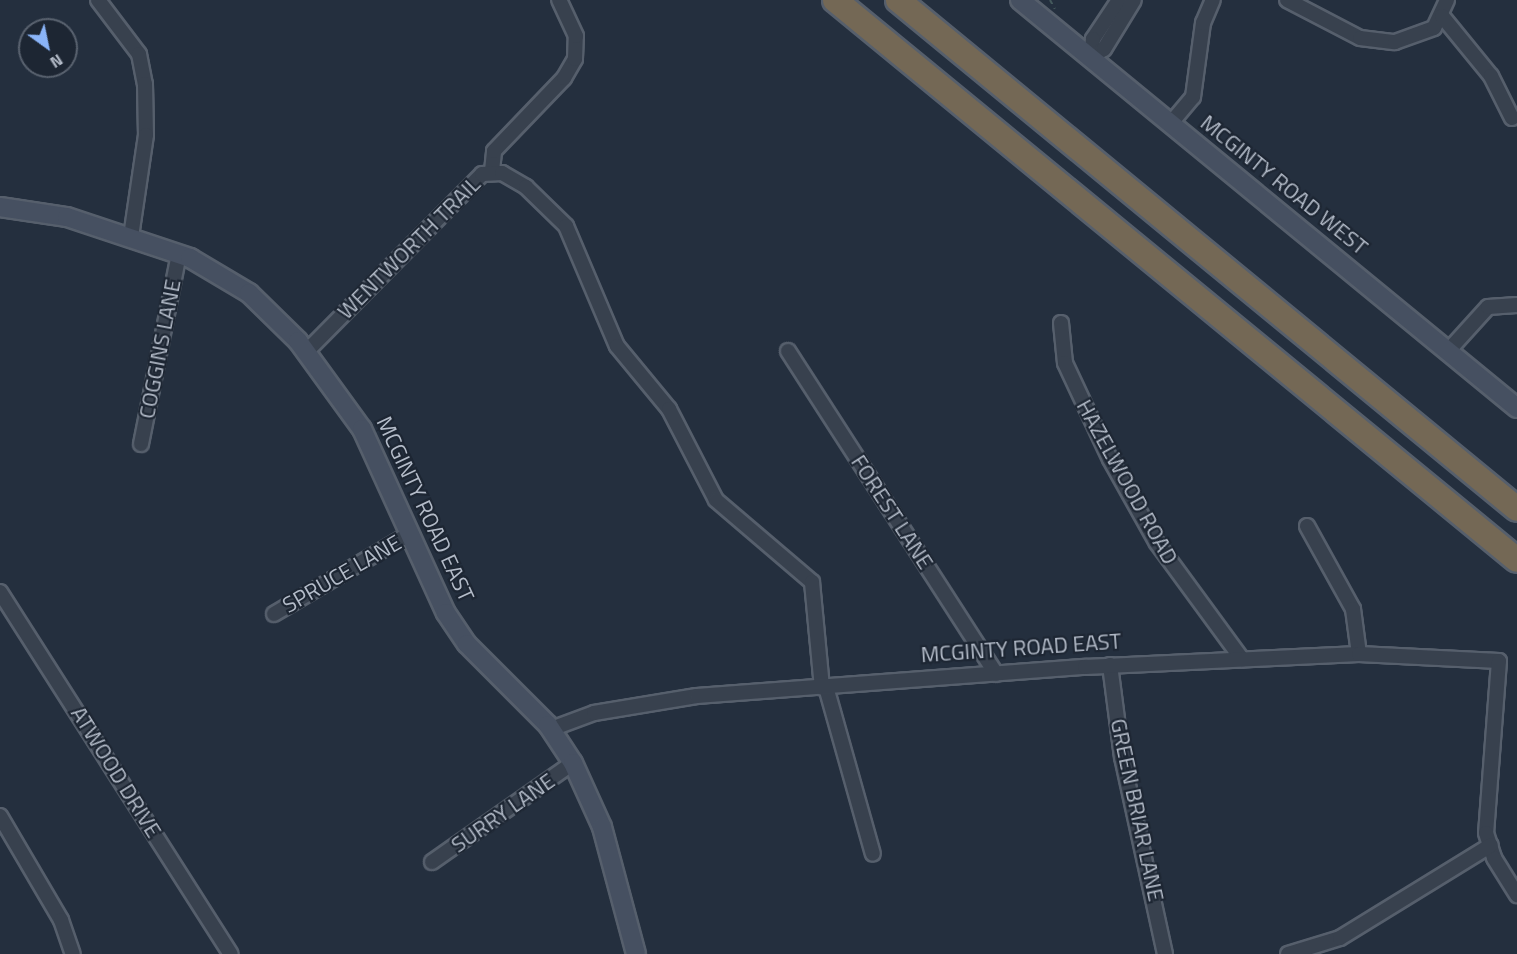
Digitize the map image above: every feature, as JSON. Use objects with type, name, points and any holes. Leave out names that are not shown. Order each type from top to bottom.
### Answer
[{"type":"highway","points":[[835,0],[1517,560]]},
{"type":"highway","points":[[898,0],[1517,509]]},
{"type":"street","points":[[98,0],[139,54],[146,84],[146,135],[130,237]]},
{"type":"street","points":[[492,171],[494,152],[564,78],[574,59],[576,36],[559,0]]},
{"type":"street","name":"MCGINTY ROAD WEST","points":[[1020,0],[1517,408]]},
{"type":"street","points":[[1091,57],[1093,39],[1119,0]]},
{"type":"street","points":[[1091,57],[1104,49],[1134,0]]},
{"type":"street","points":[[1170,123],[1193,97],[1203,23],[1213,0]]},
{"type":"street","points":[[1287,0],[1338,29],[1377,41],[1423,36],[1442,16],[1447,0]]},
{"type":"street","points":[[1442,16],[1491,76],[1512,118]]},
{"type":"street","name":"WENTWORTH TRAIL","points":[[306,352],[476,180],[492,171],[526,187],[566,226],[617,346],[665,403],[716,500],[812,582],[824,687],[873,854]]},
{"type":"street","name":"MCGINTY ROAD EAST","points":[[0,207],[67,217],[130,237],[179,254],[249,293],[306,352],[362,429],[446,613],[467,644],[550,727],[594,713],[697,696],[1110,665],[1359,654],[1499,661],[1485,812],[1491,845]]},
{"type":"street","name":"COGGINS LANE","points":[[141,444],[179,254]]},
{"type":"street","points":[[1449,350],[1488,307],[1517,305]]},
{"type":"street","name":"HAZELWOOD ROAD","points":[[1061,323],[1065,363],[1110,459],[1157,543],[1242,659]]},
{"type":"street","name":"FOREST LANE","points":[[788,351],[996,674]]},
{"type":"street","points":[[1307,526],[1353,609],[1359,654]]},
{"type":"street","name":"SPRUCE LANE","points":[[274,614],[411,533]]},
{"type":"street","name":"ATWOOD DRIVE","points":[[0,592],[231,954]]},
{"type":"street","name":"GREEN BRIAR LANE","points":[[1110,665],[1122,757],[1165,954]]},
{"type":"street","points":[[550,727],[573,764],[602,827],[636,954]]},
{"type":"street","name":"SURRY LANE","points":[[432,862],[573,764]]},
{"type":"street","points":[[0,816],[61,920],[73,954]]},
{"type":"street","points":[[1288,954],[1340,938],[1491,845],[1517,894]]}]
